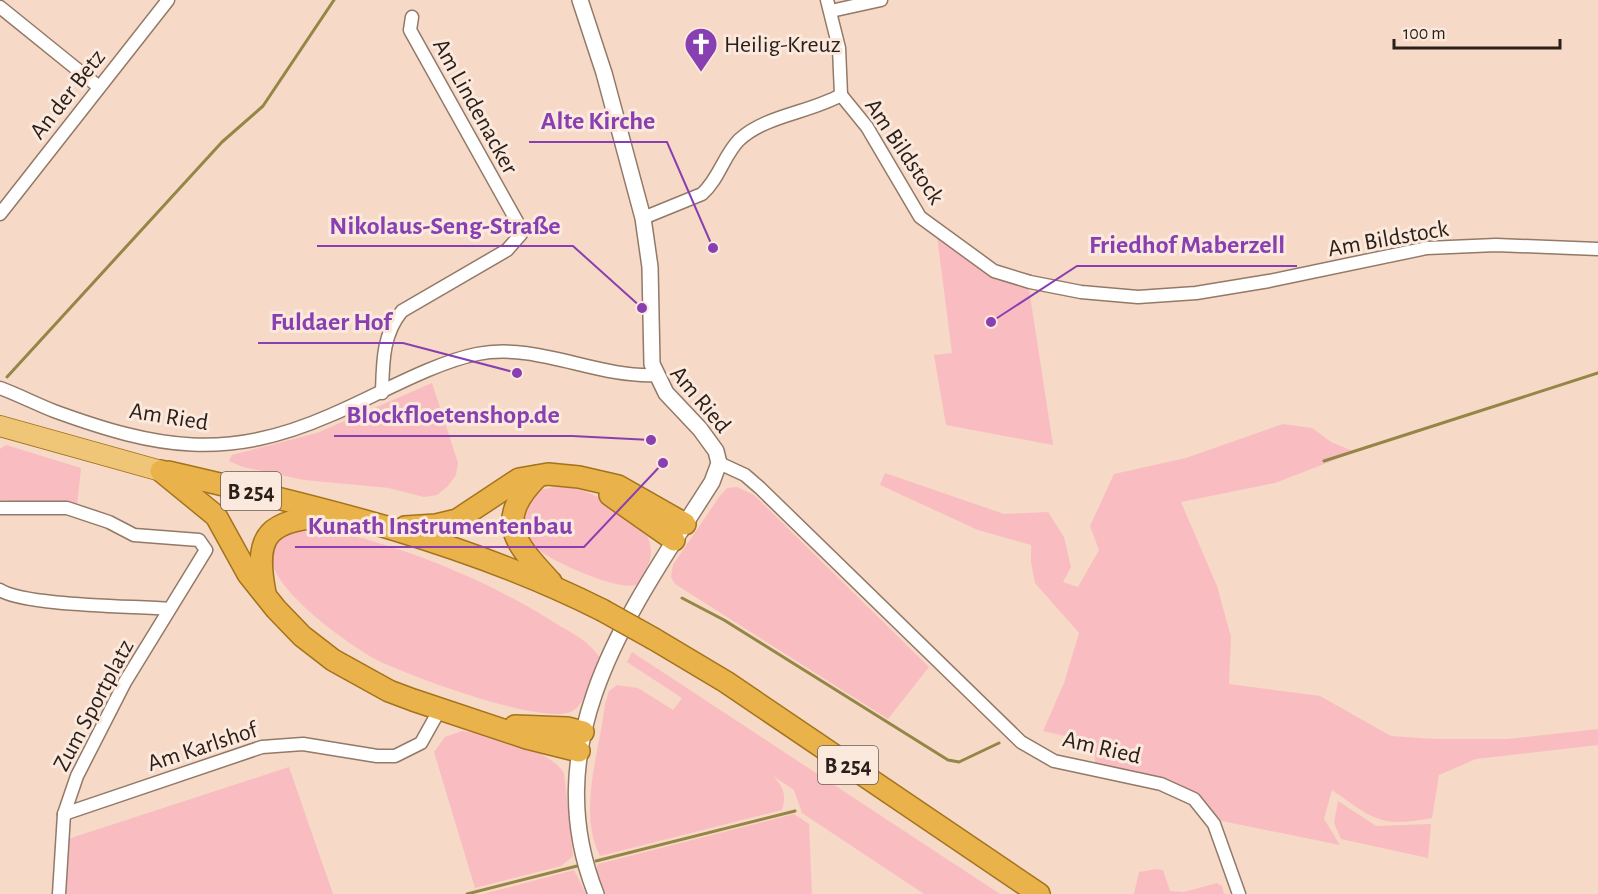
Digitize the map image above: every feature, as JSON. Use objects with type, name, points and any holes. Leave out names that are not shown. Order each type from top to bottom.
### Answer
[{"type":"highway","name":"B 254","points":[[161,471],[340,513],[391,528],[496,563],[602,610],[726,682],[1039,894]]},
{"type":"highway","points":[[161,471],[216,516],[248,573],[287,622],[333,660],[389,691],[499,726],[527,738],[581,742]]},
{"type":"highway","points":[[391,528],[447,524],[469,513],[519,479],[564,474],[618,486],[680,532]]},
{"type":"highway","points":[[538,476],[519,497],[514,507],[512,525],[518,544],[556,588]]},
{"type":"highway","points":[[265,593],[260,561],[265,541],[271,533],[290,520],[340,513]]},
{"type":"main road","name":"B 254","points":[[0,426],[161,471]]},
{"type":"street","name":"An der Betz","points":[[0,214],[168,0]]},
{"type":"street","points":[[580,0],[604,73],[644,218],[651,284],[650,349],[656,375]]},
{"type":"street","points":[[644,218],[702,194],[709,187],[737,142],[752,130],[841,95],[839,52],[829,5],[881,0]]},
{"type":"street","points":[[0,7],[99,87]]},
{"type":"street","name":"Am Lindenacker","points":[[382,393],[384,351],[395,320],[402,311],[507,250],[521,234],[520,227],[410,30],[412,17]]},
{"type":"street","name":"Am Bildstock","points":[[841,95],[867,127],[920,217],[994,271],[1029,282],[1081,292],[1138,297],[1196,293],[1269,281],[1427,248],[1496,245],[1598,249]]},
{"type":"street","name":"Am Ried","points":[[0,388],[104,428],[175,444],[202,446],[232,445],[281,434],[311,424],[445,364],[478,354],[525,353],[633,376],[656,375],[666,393],[700,429],[716,451],[719,463],[738,471],[760,488],[1021,742],[1054,761],[1161,784],[1194,799],[1205,810],[1223,843],[1239,894]]},
{"type":"street","points":[[596,894],[586,866],[577,827],[575,797],[581,742],[595,690],[634,604],[712,482],[719,463]]},
{"type":"street","name":"Zum Sportplatz","points":[[0,508],[67,508],[109,522],[134,535],[199,540],[206,550],[125,682],[76,776],[64,814],[59,894]]},
{"type":"street","points":[[0,590],[31,600],[170,609]]},
{"type":"street","name":"Am Karlshof","points":[[64,814],[262,747],[303,744],[377,756],[395,756],[421,743],[440,709]]},
{"type":"shaded area","points":[[937,236],[996,276],[1029,289],[1053,445],[946,425],[934,355],[952,353]]},
{"type":"shaded area","points":[[432,383],[458,463],[456,475],[437,495],[424,497],[389,488],[304,480],[243,467],[229,461],[232,455],[317,433]]},
{"type":"shaded area","points":[[1283,424],[1312,428],[1331,442],[1355,452],[1275,483],[1181,502],[1217,586],[1231,637],[1229,684],[1320,696],[1391,736],[1435,739],[1507,739],[1598,729],[1598,745],[1476,759],[1439,775],[1432,818],[1400,822],[1378,819],[1332,790],[1324,819],[1340,845],[1222,821],[1208,808],[1095,764],[1095,743],[1043,731],[1064,683],[1079,633],[1035,583],[1031,545],[978,530],[880,485],[885,473],[1004,514],[1048,512],[1064,537],[1071,567],[1063,582],[1078,587],[1099,550],[1090,526],[1114,474],[1186,458]]},
{"type":"shaded area","points":[[6,445],[81,468],[77,505],[0,500],[0,449]]},
{"type":"shaded area","points":[[563,485],[609,502],[638,523],[647,536],[651,550],[648,565],[636,585],[626,586],[613,583],[581,572],[538,550],[527,539],[523,526],[524,507],[540,490]]},
{"type":"shaded area","points":[[737,487],[754,495],[929,667],[888,719],[675,584],[671,577],[673,565],[719,497],[727,488]]},
{"type":"shaded area","points":[[314,526],[379,543],[442,565],[502,593],[587,643],[599,657],[583,700],[574,710],[559,714],[508,706],[444,687],[391,666],[361,651],[319,620],[298,601],[281,581],[272,562],[272,544],[287,530]]},
{"type":"shaded area","points":[[632,652],[1000,894],[924,894],[802,813],[794,790],[773,776],[783,791],[782,810],[600,856],[593,838],[590,801],[595,761],[609,691],[617,685],[638,688],[673,710],[682,698],[627,662]]},
{"type":"shaded area","points":[[462,731],[518,744],[545,756],[564,773],[573,856],[561,866],[475,888],[434,752],[445,737]]},
{"type":"shaded area","points":[[289,767],[333,894],[66,894],[68,839]]},
{"type":"shaded area","points":[[1338,801],[1376,826],[1431,824],[1428,858],[1341,839],[1334,823]]},
{"type":"shaded area","points":[[794,814],[809,824],[812,894],[604,894],[596,870],[598,864]]},
{"type":"shaded area","points":[[574,870],[586,894],[483,894]]},
{"type":"shaded area","points":[[1163,870],[1170,891],[1184,892],[1217,883],[1222,886],[1224,894],[1134,894],[1139,872]]},
{"type":"waterway","points":[[7,377],[222,142],[263,106],[334,0]]},
{"type":"waterway","points":[[1324,461],[1598,373]]},
{"type":"waterway","points":[[682,598],[724,620],[948,760],[959,762],[999,743]]},
{"type":"waterway","points":[[596,861],[795,811]]},
{"type":"waterway","points":[[467,894],[577,866]]},
{"type":"place","name":"Heilig-Kreuz","points":[[701,73]]},
{"type":"place","name":"Alte Kirche","points":[[713,248]]},
{"type":"place","name":"Nikolaus-Seng-Straße","points":[[642,308]]},
{"type":"place","name":"Friedhof Maberzell","points":[[991,322]]},
{"type":"place","name":"Fuldaer Hof","points":[[517,373]]},
{"type":"place","name":"Blockfloetenshop.de","points":[[651,440]]},
{"type":"place","name":"Kunath Instrumentenbau","points":[[663,463]]}]
